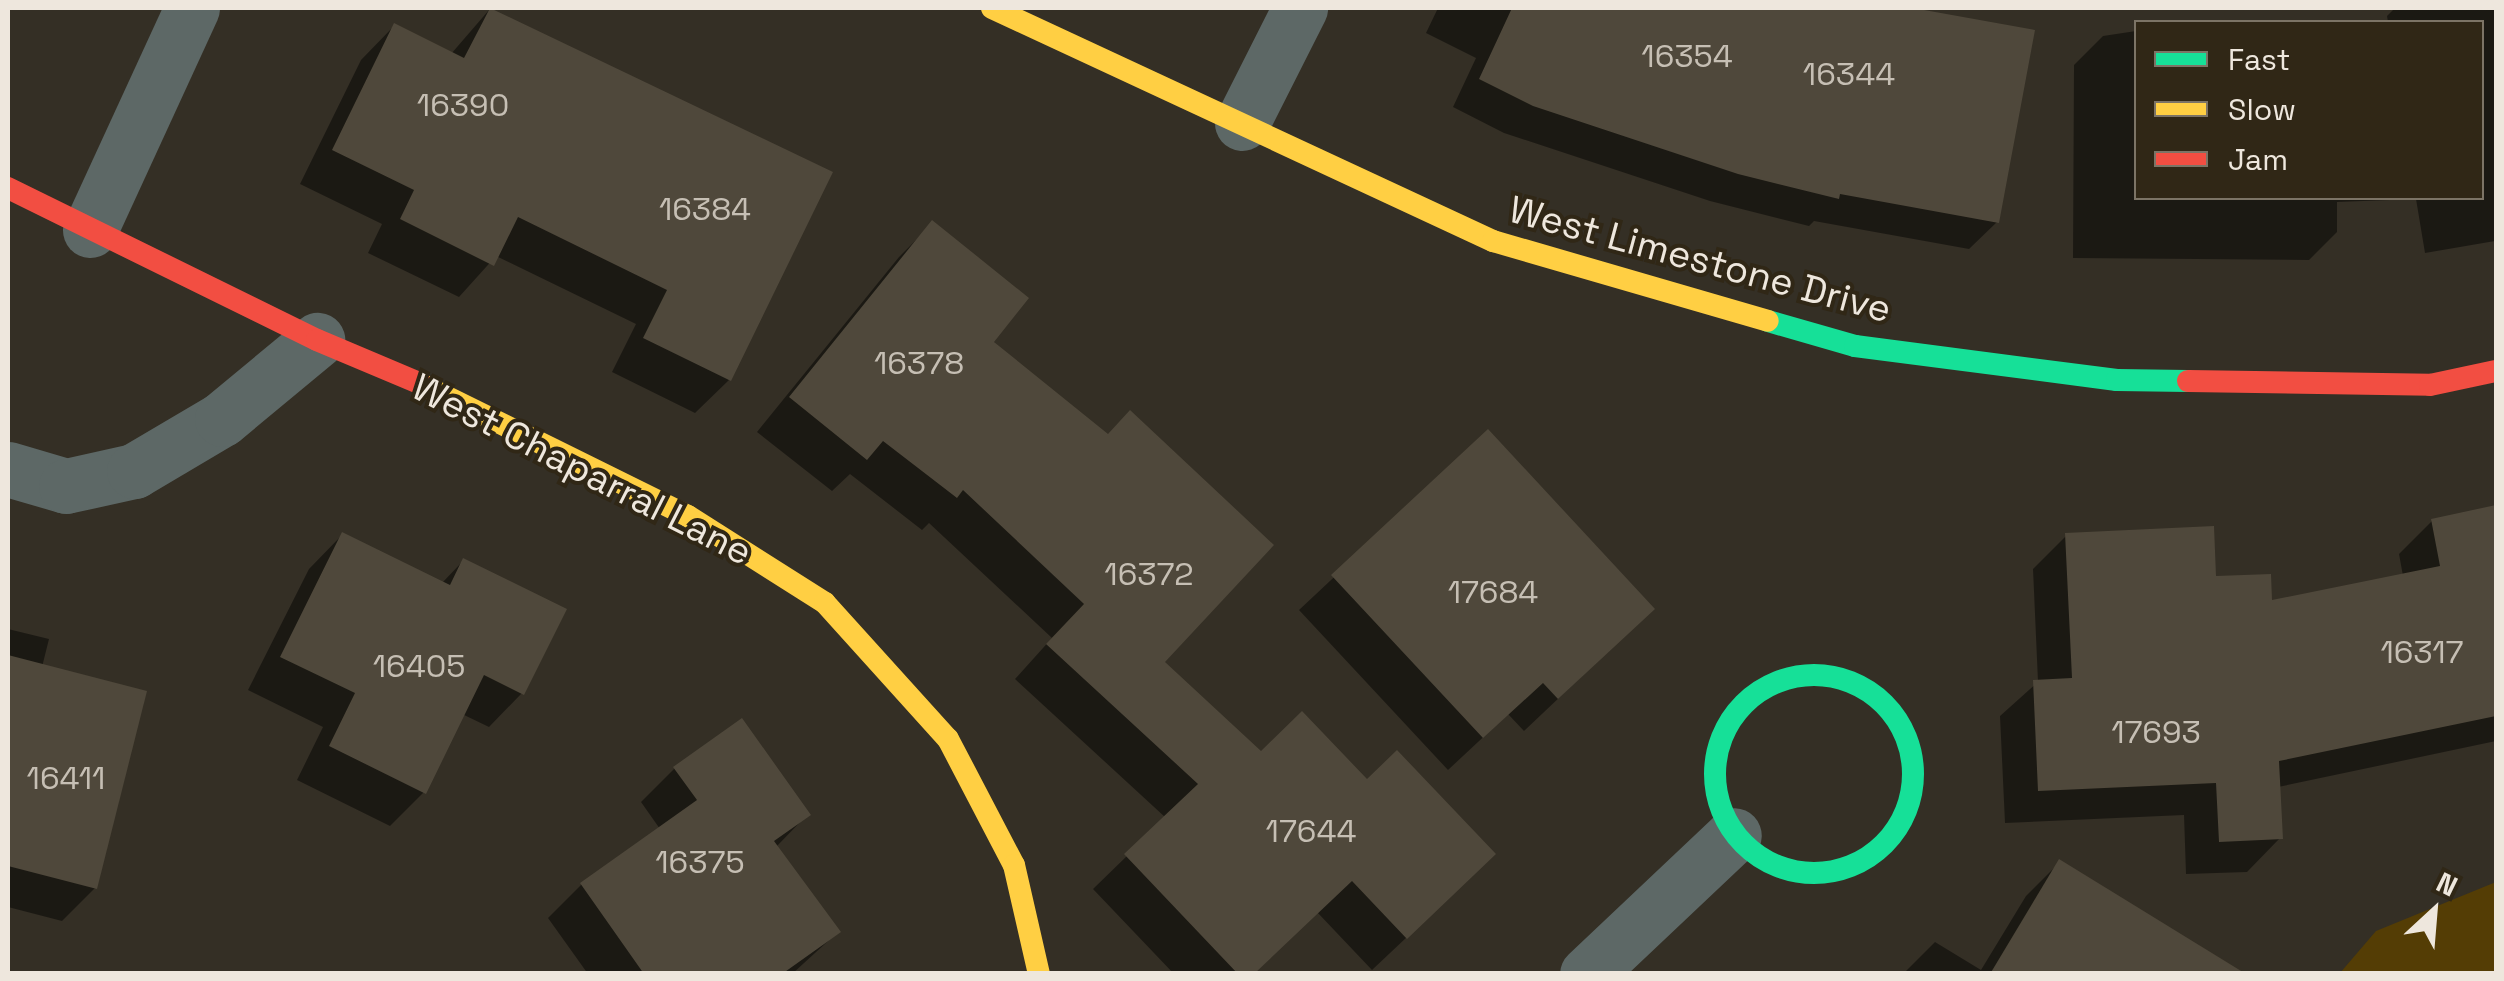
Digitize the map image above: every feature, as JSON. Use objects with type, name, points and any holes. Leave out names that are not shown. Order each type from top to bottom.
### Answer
[{"type":"street","points":[[90,230],[192,8]]},
{"type":"street","name":"West Limestone Drive","points":[[992,8],[1493,241],[1855,346],[2116,380],[2430,385],[2496,371]]},
{"type":"street","points":[[1242,123],[1300,8]]},
{"type":"street","name":"West Chaparral Lane","points":[[8,188],[317,340],[448,395],[688,516],[825,603],[948,739],[1014,866],[1039,974]]},
{"type":"street","points":[[8,469],[66,486],[134,471],[222,419],[317,340]]},
{"type":"street","points":[[1808,676],[1838,677],[1866,689],[1890,710],[1906,737],[1913,767],[1911,799],[1898,829],[1876,852],[1850,868],[1818,874],[1787,871],[1757,856],[1734,834],[1717,794],[1717,747],[1729,720],[1750,697],[1778,682],[1808,676]]},
{"type":"street","points":[[1587,974],[1734,834]]},
{"type":"shaded area","points":[[2496,882],[2496,973],[2340,973],[2376,931]]},
{"type":"building","points":[[490,8],[833,172],[731,381],[643,338],[667,290],[518,217],[494,266],[400,219],[414,190],[332,150],[394,23],[464,58]]},
{"type":"building","points":[[1512,8],[1913,8],[2035,30],[1999,223],[1840,194],[1839,199],[1738,174],[1533,106],[1479,79]]},
{"type":"building","points":[[932,220],[1029,298],[994,342],[1108,434],[1130,410],[1274,545],[1165,662],[1261,751],[1302,711],[1367,779],[1397,750],[1496,854],[1407,939],[1352,881],[1254,974],[1238,974],[1124,854],[1198,784],[1046,644],[1084,604],[963,490],[957,498],[883,441],[867,460],[789,397]]},
{"type":"building","points":[[1488,429],[1655,609],[1558,699],[1543,683],[1483,738],[1331,575]]},
{"type":"building","points":[[2496,505],[2496,716],[2279,761],[2283,839],[2219,842],[2216,783],[2038,791],[2033,680],[2072,678],[2065,533],[2214,526],[2216,576],[2271,574],[2272,600],[2440,566],[2431,519]]},
{"type":"building","points":[[342,532],[450,585],[463,558],[567,609],[524,695],[484,675],[426,794],[329,746],[355,693],[280,657]]},
{"type":"building","points":[[8,655],[147,691],[97,889],[8,866]]},
{"type":"building","points":[[742,718],[811,815],[774,841],[841,932],[782,974],[644,974],[580,883],[697,800],[673,767]]},
{"type":"building","points":[[2059,859],[2246,974],[1990,974]]},
{"type":"traffic: fast","points":[[1768,321],[1855,346],[2117,380],[2188,381]]},
{"type":"traffic: fast","points":[[1814,675],[1852,683],[1884,704],[1905,736],[1913,774],[1905,812],[1884,844],[1852,865],[1814,873],[1776,865],[1744,844],[1723,812],[1715,774],[1723,736],[1744,704],[1776,683],[1814,675]]},
{"type":"traffic: slow","points":[[992,8],[1493,241],[1768,321]]},
{"type":"traffic: slow","points":[[421,384],[688,516],[825,603],[948,739],[1014,865],[1039,974]]},
{"type":"traffic: jam","points":[[8,188],[317,340],[421,384]]},
{"type":"traffic: jam","points":[[2188,381],[2430,385],[2496,371]]}]
